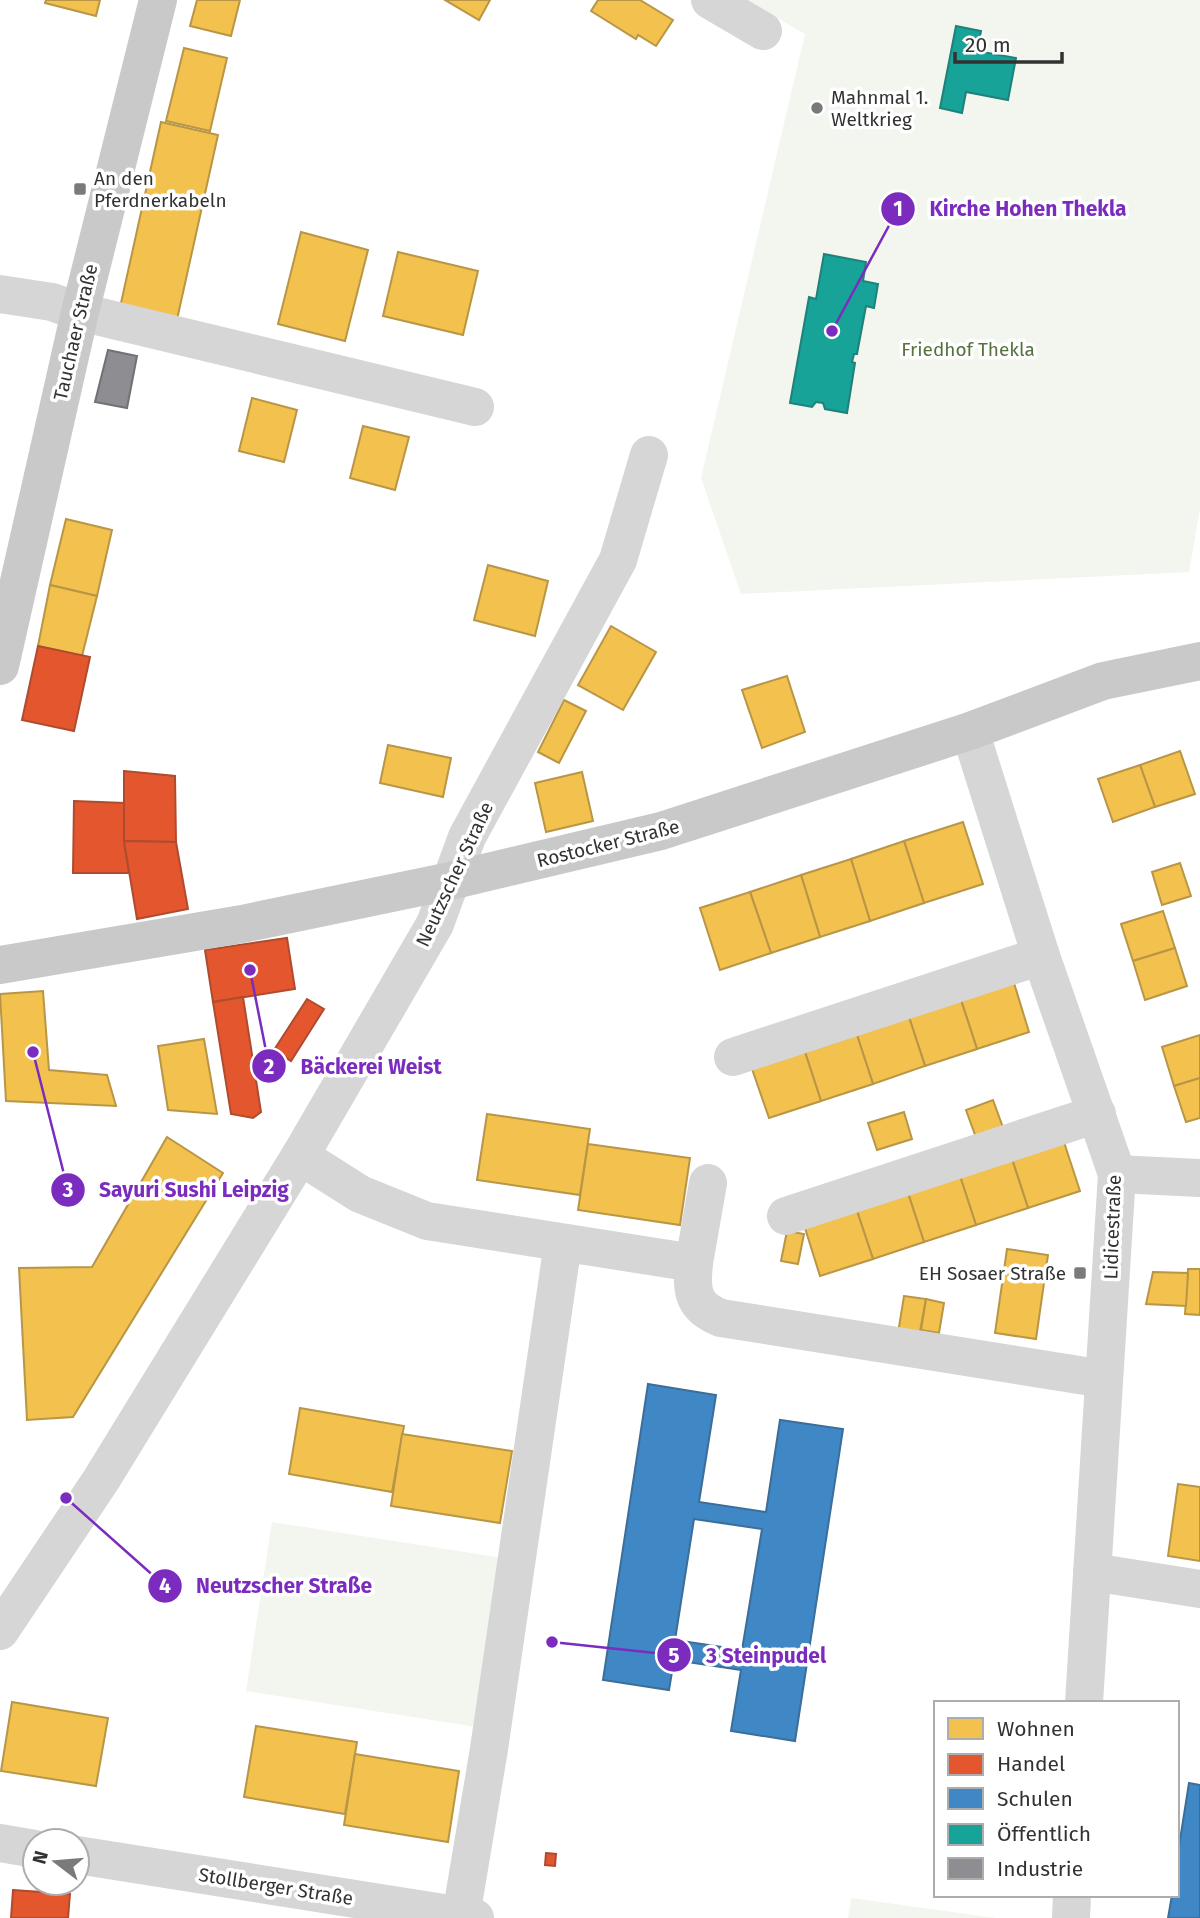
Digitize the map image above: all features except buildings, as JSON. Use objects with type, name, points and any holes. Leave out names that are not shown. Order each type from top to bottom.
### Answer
[{"type":"main road","name":"Tauchaer Straße","points":[[0,666],[80,312],[158,0]]},
{"type":"main road","name":"Rostocker Straße","points":[[0,965],[194,933],[450,881],[661,831],[970,731],[1103,681],[1200,661]]},
{"type":"street","points":[[710,0],[763,31]]},
{"type":"street","points":[[0,294],[52,302],[80,312],[475,407]]},
{"type":"street","name":"Neutzscher Straße","points":[[0,1632],[101,1480],[300,1156],[435,924],[467,837],[618,560],[649,456]]},
{"type":"street","name":"Lidicestraße","points":[[970,731],[1041,956],[1117,1174],[1084,1701]]},
{"type":"street","points":[[733,1057],[1041,956]]},
{"type":"street","points":[[786,1216],[1097,1114]]},
{"type":"street","points":[[300,1156],[360,1194],[426,1221],[694,1263]]},
{"type":"street","points":[[1117,1174],[1200,1178]]},
{"type":"street","points":[[708,1183],[694,1263],[693,1294],[704,1311],[721,1318],[1104,1379]]},
{"type":"street","points":[[468,1917],[489,1749],[563,1243]]},
{"type":"street","points":[[1092,1572],[1200,1589]]},
{"type":"street","points":[[0,1843],[21,1847]]},
{"type":"street","name":"Stollberger Straße","points":[[91,1857],[468,1917]]},
{"type":"street","points":[[1071,1918],[1072,1897]]},
{"type":"green space","name":"Friedhof Thekla","points":[[746,0],[1200,0],[1200,509],[1189,572],[741,594],[701,478],[805,34]]},
{"type":"green space","points":[[272,1522],[503,1558],[477,1727],[246,1691]]},
{"type":"green space","points":[[851,1898],[996,1918],[848,1918]]},
{"type":"place","name":"Mahnmal 1. Weltkrieg","points":[[817,108]]},
{"type":"place","name":"An den Pferdnerkabeln","points":[[80,189]]},
{"type":"place","name":"Kirche Hohen Thekla","points":[[832,331]]},
{"type":"place","name":"Bäckerei Weist","points":[[250,970]]},
{"type":"place","name":"Sayuri Sushi Leipzig","points":[[33,1052]]},
{"type":"place","name":"EH Sosaer Straße","points":[[1080,1273]]},
{"type":"place","name":"Neutzscher Straße","points":[[66,1498]]},
{"type":"place","name":"3 Steinpudel","points":[[552,1642]]}]
